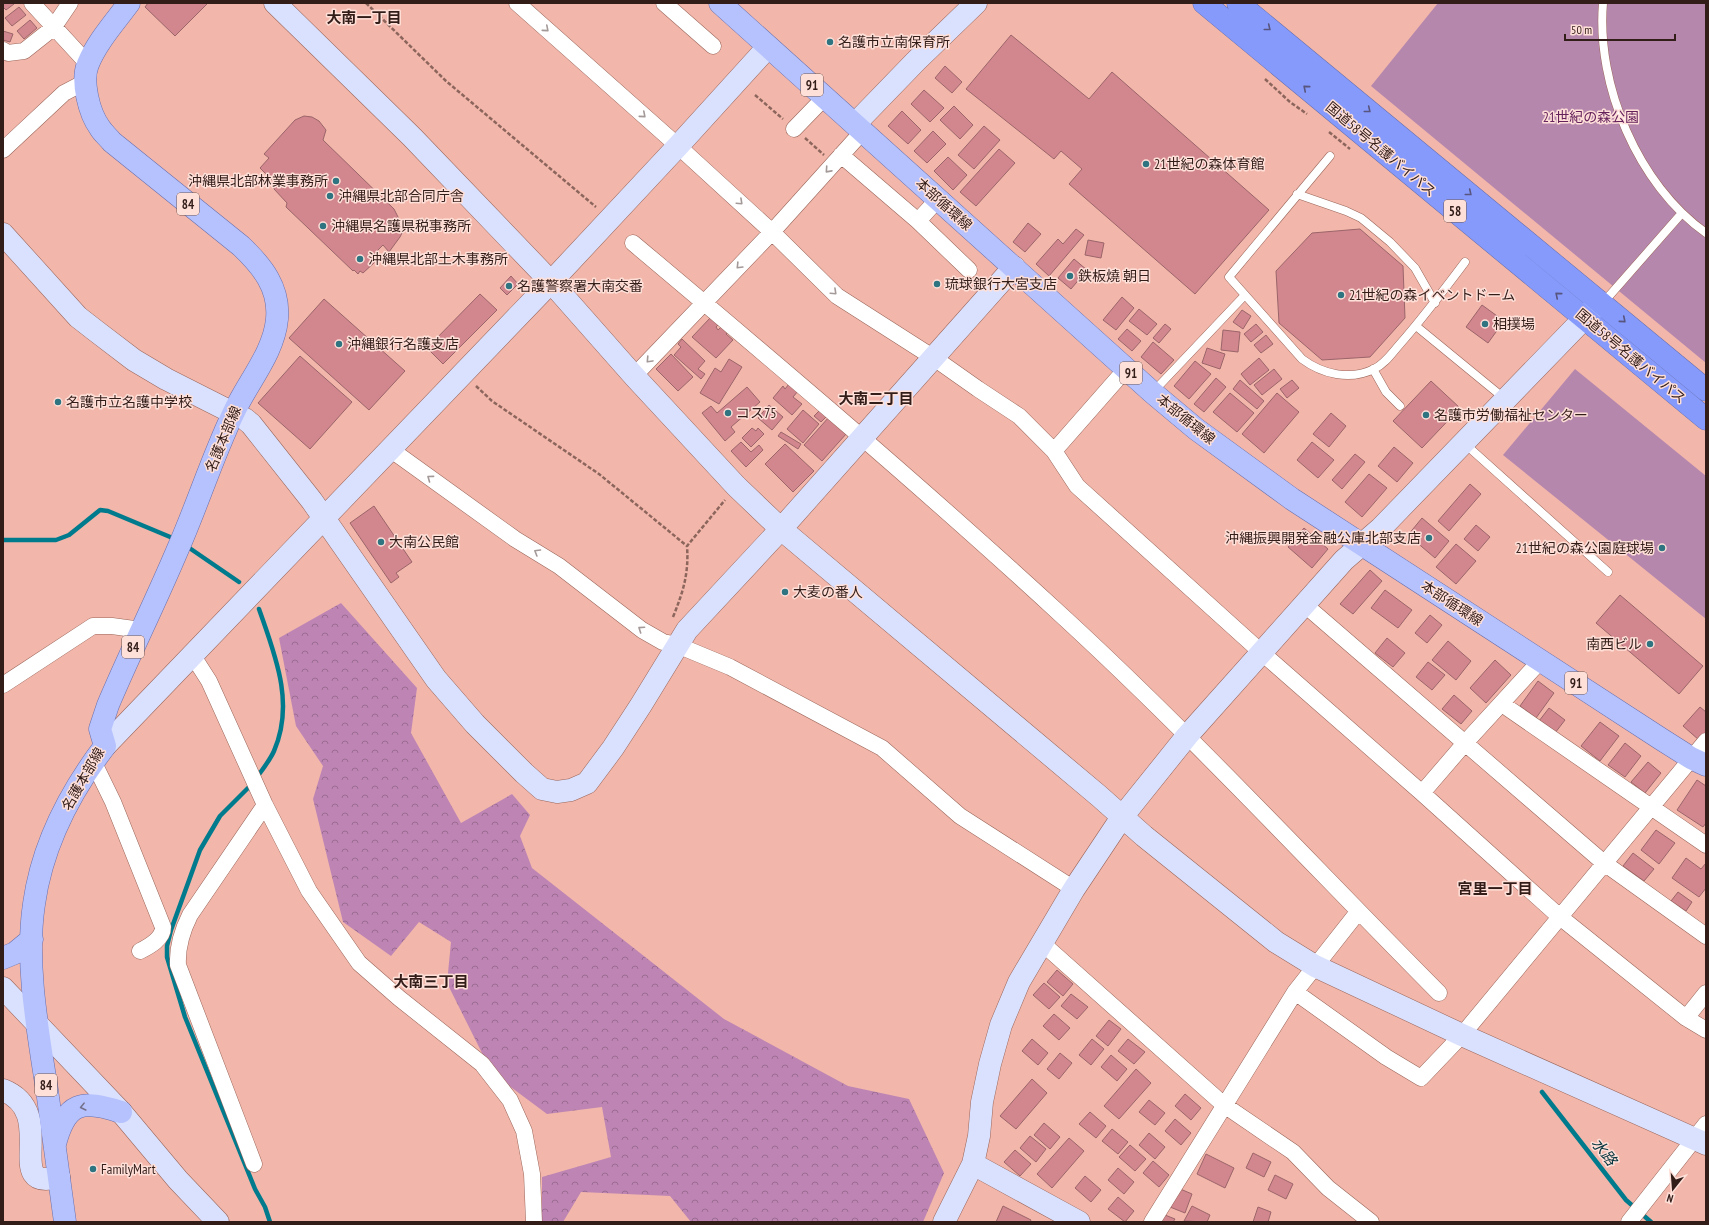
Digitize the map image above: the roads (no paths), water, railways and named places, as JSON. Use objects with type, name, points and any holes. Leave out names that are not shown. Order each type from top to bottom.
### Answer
[{"type":"highway","name":"国道58号名護バイパス","points":[[1204,3],[1706,419]]},
{"type":"highway","name":"国道58号名護バイパス","points":[[1238,3],[1706,390]]},
{"type":"main road","points":[[86,73],[99,44],[129,3]]},
{"type":"main road","name":"本部循環線","points":[[720,3],[825,96],[1126,369],[1196,429],[1253,472],[1699,761]]},
{"type":"main road","name":"名護本部線","points":[[32,939],[33,905],[44,858],[63,812],[82,778],[99,753],[100,729],[108,705],[181,543],[233,413],[271,345],[275,332],[277,310],[276,298],[272,285],[259,263],[241,246],[112,142],[100,128],[95,119],[88,96],[86,73]]},
{"type":"main road","points":[[3,958],[15,953],[32,939]]},
{"type":"main road","name":"84","points":[[32,939],[37,1025],[65,1222]]},
{"type":"main road","points":[[55,1146],[60,1126],[70,1112],[81,1106],[95,1105],[121,1112]]},
{"type":"street","points":[[3,150],[86,73],[53,28],[32,3]]},
{"type":"street","points":[[3,50],[8,53],[24,51],[53,28],[70,3]]},
{"type":"street","points":[[275,3],[412,137],[551,282],[634,376],[736,486],[781,529],[1144,836],[1276,942],[1315,966],[1462,1035],[1702,1136],[1629,1222]]},
{"type":"street","points":[[517,3],[678,146],[772,232],[838,296],[934,358],[1019,416],[1054,451],[1077,486],[1261,652],[1422,793],[1560,917],[1686,1018],[1706,1030]]},
{"type":"street","points":[[664,3],[713,46]]},
{"type":"street","points":[[634,376],[772,232],[841,155],[859,128],[916,61],[976,3]]},
{"type":"street","points":[[179,945],[163,931],[162,923],[150,897],[113,802],[99,753],[462,373],[551,282],[768,47]]},
{"type":"street","points":[[794,129],[825,96]]},
{"type":"street","points":[[841,155],[918,221],[969,270]]},
{"type":"street","points":[[918,221],[938,199]]},
{"type":"street","points":[[3,234],[78,317],[96,331],[134,360],[166,379],[245,419],[251,424],[312,501],[436,679],[475,724],[524,773],[542,789],[557,792],[571,790],[587,782],[641,705],[670,644],[687,630],[781,529],[1014,267]]},
{"type":"street","points":[[634,242],[862,438],[1060,614],[1187,736],[1439,993]]},
{"type":"street","points":[[944,1222],[973,1164],[979,1136],[982,1102],[990,1064],[1001,1025],[1019,982],[1074,890],[1122,817],[1187,736],[1344,560],[1381,528],[1600,302]]},
{"type":"street","points":[[1054,451],[1126,369]]},
{"type":"street","points":[[390,449],[515,539],[559,566],[642,630],[670,644],[730,667],[882,748],[960,816],[1074,890]]},
{"type":"street","points":[[1305,605],[1604,863],[1706,936]]},
{"type":"street","points":[[3,685],[93,626],[112,626],[141,630]]},
{"type":"street","points":[[193,656],[209,681],[265,805],[309,891],[359,963],[482,1064],[510,1100],[524,1130],[532,1174],[534,1222]]},
{"type":"street","points":[[1422,793],[1465,743],[1541,660]]},
{"type":"street","points":[[1502,704],[1706,845]]},
{"type":"street","points":[[1295,992],[1386,1057],[1421,1078],[1462,1035],[1651,807],[1699,761],[1706,741]]},
{"type":"street","points":[[254,1164],[178,965],[179,945],[184,926],[265,805]]},
{"type":"street","points":[[1152,1222],[1295,992],[1358,912]]},
{"type":"street","points":[[140,951],[152,945],[163,931]]},
{"type":"street","points":[[1042,943],[1224,1106],[1293,1152],[1328,1188],[1370,1222]]},
{"type":"street","points":[[3,988],[121,1112],[178,1180],[218,1222]]},
{"type":"street","points":[[1686,1018],[1706,993]]},
{"type":"street","points":[[3,1090],[18,1100],[25,1112],[25,1127],[19,1156],[19,1168],[21,1172],[23,1175],[32,1179],[59,1177]]},
{"type":"street","points":[[973,1164],[1079,1222]]},
{"type":"lane","points":[[1603,3],[1605,58],[1610,82],[1617,107],[1637,153],[1665,194],[1682,213],[1706,233]]},
{"type":"lane","points":[[1330,156],[1229,277],[1302,359],[1312,367],[1326,372],[1346,375],[1360,374],[1383,363],[1435,303],[1465,262]]},
{"type":"lane","points":[[1297,194],[1346,211],[1361,218],[1390,242],[1415,268],[1435,303]]},
{"type":"lane","points":[[1600,302],[1610,295],[1682,213]]},
{"type":"lane","points":[[1153,393],[1245,295]]},
{"type":"lane","points":[[1416,326],[1505,399]]},
{"type":"lane","points":[[1373,369],[1386,392],[1400,406]]},
{"type":"lane","points":[[1463,443],[1608,572]]},
{"type":"waterway","points":[[3,540],[56,540],[69,535],[100,510],[108,511],[175,539]]},
{"type":"waterway","points":[[185,545],[239,582]]},
{"type":"waterway","points":[[257,777],[274,751],[280,733],[283,715],[283,697],[276,661],[259,609]]},
{"type":"waterway","points":[[253,783],[220,816],[200,850],[171,930],[167,946],[167,957],[185,1017],[255,1189],[265,1207],[270,1222]]},
{"type":"waterway","name":"水路","points":[[1542,1092],[1626,1200],[1651,1222]]},
{"type":"place","name":"名護市立南保育所","points":[[830,42]]},
{"type":"place","name":"21世紀の森体育館","points":[[1146,164]]},
{"type":"place","name":"沖縄県北部林業事務所","points":[[336,181]]},
{"type":"place","name":"沖縄県北部合同庁舎","points":[[330,196]]},
{"type":"place","name":"沖縄県名護県税事務所","points":[[323,226]]},
{"type":"place","name":"沖縄県北部土木事務所","points":[[360,259]]},
{"type":"place","name":"鉄板燒 朝日","points":[[1070,276]]},
{"type":"place","name":"琉球銀行大宮支店","points":[[937,284]]},
{"type":"place","name":"名護警察署大南交番","points":[[509,286]]},
{"type":"place","name":"21世紀の森イベントドーム","points":[[1341,295]]},
{"type":"place","name":"相撲場","points":[[1485,324]]},
{"type":"place","name":"沖縄銀行名護支店","points":[[339,344]]},
{"type":"place","name":"名護市立名護中学校","points":[[58,402]]},
{"type":"place","name":"コス75","points":[[728,413]]},
{"type":"place","name":"名護市労働福祉センター","points":[[1426,415]]},
{"type":"place","name":"沖縄振興開発金融公庫北部支店","points":[[1429,538]]},
{"type":"place","name":"大南公民館","points":[[381,542]]},
{"type":"place","name":"21世紀の森公園庭球場","points":[[1662,548]]},
{"type":"place","name":"大麦の番人","points":[[785,592]]},
{"type":"place","name":"南西ビル","points":[[1650,644]]},
{"type":"place","name":"FamilyMart","points":[[93,1169]]},
{"type":"district","name":"大南一丁目","points":[[364,18]]},
{"type":"district","name":"大南二丁目","points":[[876,399]]},
{"type":"district","name":"宮里一丁目","points":[[1495,889]]},
{"type":"district","name":"大南三丁目","points":[[431,982]]},
{"type":"park label","name":"21世紀の森公園","points":[[1591,117]]}]
